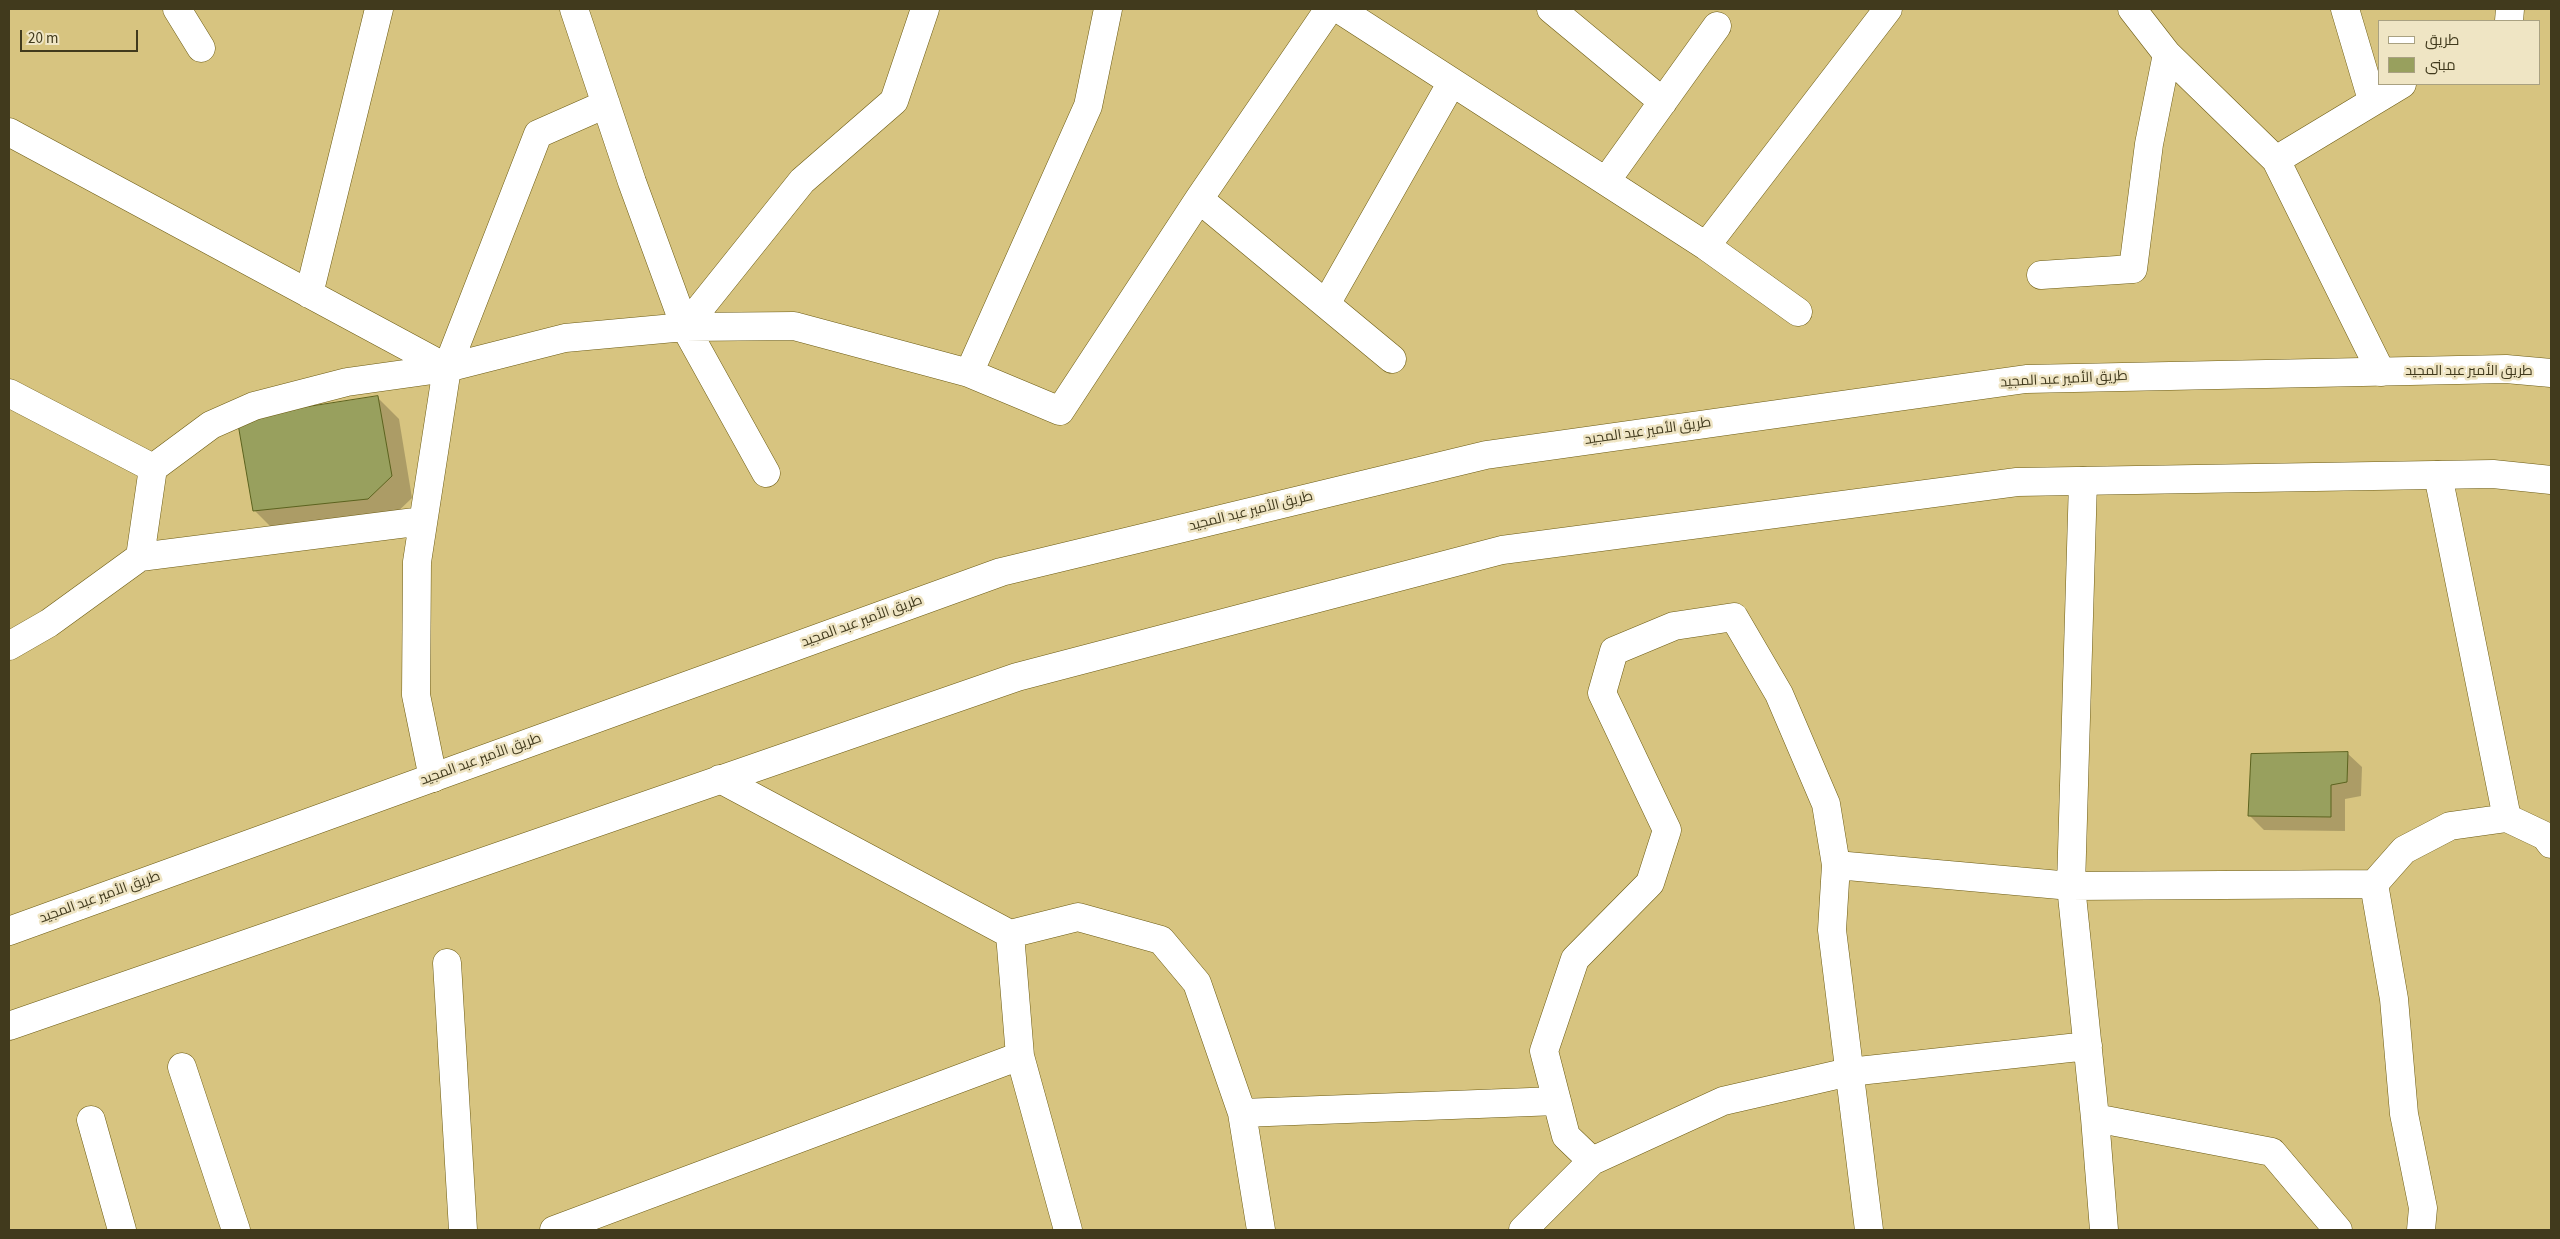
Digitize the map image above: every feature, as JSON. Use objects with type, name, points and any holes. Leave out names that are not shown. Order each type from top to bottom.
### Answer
[{"type":"street","points":[[178,9],[200,48]]},
{"type":"street","points":[[309,294],[378,9]]},
{"type":"street","points":[[574,9],[685,327],[766,473]]},
{"type":"street","points":[[685,327],[802,180],[894,101],[925,9]]},
{"type":"street","points":[[970,373],[1088,106],[1108,9]]},
{"type":"street","points":[[140,557],[153,468],[211,425],[254,406],[346,382],[447,368],[565,338],[685,327],[794,326],[970,373],[1060,411],[1200,198],[1329,9]]},
{"type":"street","points":[[1339,9],[1706,246],[1798,312]]},
{"type":"street","points":[[1550,9],[1663,102]]},
{"type":"street","points":[[1706,246],[1888,9]]},
{"type":"street","points":[[2132,9],[2167,54],[2276,160],[2381,372]]},
{"type":"street","points":[[2345,9],[2372,100]]},
{"type":"street","points":[[1606,181],[1718,26]]},
{"type":"street","points":[[2041,275],[2133,269],[2149,144],[2167,54]]},
{"type":"street","points":[[1326,304],[1452,82]]},
{"type":"street","points":[[2276,160],[2372,100],[2400,85]]},
{"type":"street","points":[[433,778],[416,695],[417,562],[447,368],[538,134],[606,104]]},
{"type":"street","points":[[9,132],[447,368]]},
{"type":"street","points":[[1200,198],[1392,359]]},
{"type":"street","name":"طريق الأمير عبد المجيد","points":[[9,931],[1001,572],[1486,455],[2026,379],[2506,369],[2551,373]]},
{"type":"street","points":[[9,393],[153,468]]},
{"type":"street","points":[[9,1026],[1017,677],[1502,550],[2017,482],[2493,474],[2551,480]]},
{"type":"street","points":[[2438,475],[2507,818]]},
{"type":"street","points":[[2083,481],[2071,886],[2096,1118],[2104,1230]]},
{"type":"street","points":[[9,646],[49,623],[140,557],[424,521]]},
{"type":"street","points":[[1592,1161],[1566,1136],[1544,1051],[1575,959],[1650,883],[1667,830],[1602,694],[1614,651],[1674,626],[1734,617],[1779,694],[1826,804],[1836,865],[1832,930],[1869,1230]]},
{"type":"street","points":[[720,779],[1010,934],[1078,917],[1161,940],[1197,983],[1242,1113],[1260,1230]]},
{"type":"street","points":[[1836,865],[2071,886],[2374,884],[2404,850],[2450,826],[2507,818],[2546,836],[2551,844]]},
{"type":"street","points":[[2374,884],[2394,999],[2404,1114],[2423,1208],[2421,1230]]},
{"type":"street","points":[[1010,934],[1020,1056],[1068,1230]]},
{"type":"street","points":[[447,963],[463,1230]]},
{"type":"street","points":[[1523,1230],[1592,1161],[1723,1101],[1849,1072],[2088,1046]]},
{"type":"street","points":[[554,1230],[1020,1056]]},
{"type":"street","points":[[182,1067],[236,1230]]},
{"type":"street","points":[[1242,1113],[1556,1101]]},
{"type":"street","points":[[2096,1118],[2272,1152],[2338,1230]]},
{"type":"street","points":[[91,1120],[122,1230]]},
{"type":"building","points":[[378,396],[392,476],[368,499],[253,511],[237,418]]},
{"type":"building","points":[[2348,752],[2347,782],[2331,785],[2331,817],[2248,816],[2251,754]]}]
